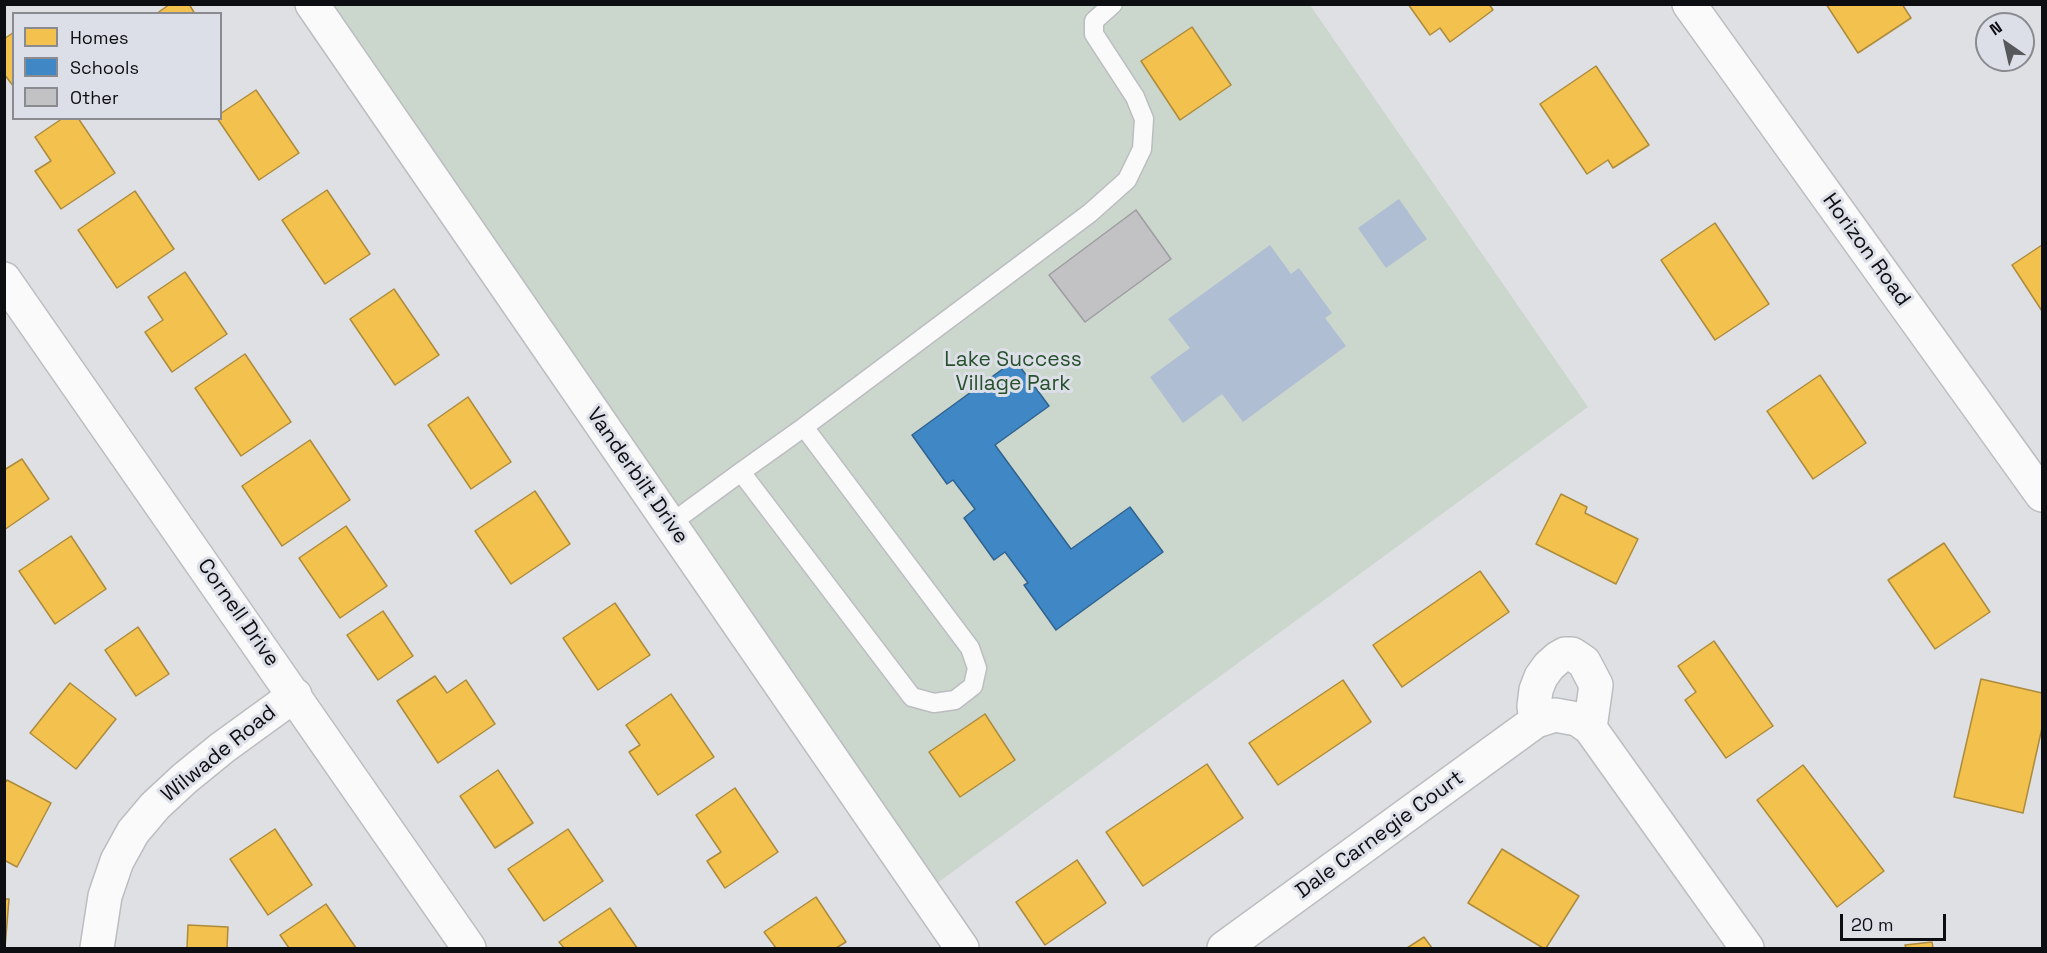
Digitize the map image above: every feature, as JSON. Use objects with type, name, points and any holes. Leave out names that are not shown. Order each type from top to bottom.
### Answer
[{"type":"street","name":"Vanderbilt Drive","points":[[312,4],[962,948]]},
{"type":"street","name":"Horizon Road","points":[[1689,4],[2043,495]]},
{"type":"street","name":"Cornell Drive","points":[[4,279],[469,948]]},
{"type":"street","points":[[1536,721],[1534,706],[1536,690],[1541,677],[1558,658],[1565,654],[1572,654],[1584,662],[1596,686],[1590,728]]},
{"type":"street","name":"Wilwade Road","points":[[97,948],[105,896],[117,861],[133,832],[155,806],[184,779],[295,695]]},
{"type":"street","name":"Dale Carnegie Court","points":[[1224,948],[1536,721],[1555,715],[1577,719],[1590,728],[1747,948]]},
{"type":"lane","points":[[670,524],[1090,213],[1127,180],[1142,149],[1144,119],[1135,97],[1094,34],[1094,21],[1106,6]]},
{"type":"lane","points":[[741,472],[912,697],[934,703],[955,700],[973,686],[977,668],[970,648],[804,427]]},
{"type":"green space","name":"Lake Success Village Park","points":[[313,5],[1310,5],[1588,407],[925,892]]},
{"type":"water","points":[[1399,199],[1427,239],[1386,268],[1358,228]]},
{"type":"water","points":[[1270,245],[1291,274],[1299,268],[1332,313],[1325,318],[1346,346],[1243,422],[1222,394],[1183,423],[1150,377],[1190,348],[1168,319]]},
{"type":"building: Homes","points":[[170,4],[189,4],[194,12],[159,12]]},
{"type":"building: Homes","points":[[1408,4],[1489,4],[1493,10],[1450,42],[1440,28],[1430,35]]},
{"type":"building: Homes","points":[[1826,4],[1902,4],[1911,18],[1858,53]]},
{"type":"building: Homes","points":[[1192,27],[1231,85],[1180,120],[1141,61]]},
{"type":"building: Homes","points":[[12,33],[12,84],[4,74],[4,39]]},
{"type":"building: Homes","points":[[1596,66],[1649,145],[1613,168],[1608,160],[1587,174],[1540,104]]},
{"type":"building: Homes","points":[[256,90],[299,153],[259,180],[218,120],[222,120],[222,113]]},
{"type":"building: Homes","points":[[60,120],[79,120],[115,173],[61,209],[35,171],[51,161],[35,137]]},
{"type":"building: Homes","points":[[327,190],[370,254],[325,284],[282,220]]},
{"type":"building: Homes","points":[[135,191],[174,249],[117,288],[78,230]]},
{"type":"building: Homes","points":[[1715,223],[1769,304],[1715,340],[1661,260]]},
{"type":"building: Homes","points":[[2042,245],[2042,311],[2012,265]]},
{"type":"building: Homes","points":[[185,272],[227,334],[172,372],[145,332],[163,320],[148,297]]},
{"type":"building: Homes","points":[[394,289],[439,355],[395,385],[350,319]]},
{"type":"building: Homes","points":[[245,354],[291,422],[241,456],[195,388]]},
{"type":"building: Homes","points":[[1820,375],[1866,443],[1813,479],[1767,411]]},
{"type":"building: Homes","points":[[468,397],[511,462],[471,489],[428,425]]},
{"type":"building: Homes","points":[[310,440],[350,500],[282,546],[242,486]]},
{"type":"building: Homes","points":[[22,459],[49,499],[4,530],[4,470]]},
{"type":"building: Homes","points":[[535,491],[570,544],[511,584],[475,531]]},
{"type":"building: Homes","points":[[1561,494],[1587,507],[1585,513],[1638,539],[1616,584],[1536,544]]},
{"type":"building: Homes","points":[[346,526],[387,586],[340,618],[299,558]]},
{"type":"building: Homes","points":[[71,536],[106,589],[55,624],[19,571]]},
{"type":"building: Homes","points":[[1944,543],[1990,612],[1935,649],[1888,580]]},
{"type":"building: Homes","points":[[1480,571],[1509,612],[1402,687],[1373,645]]},
{"type":"building: Homes","points":[[615,603],[650,655],[598,690],[563,638]]},
{"type":"building: Homes","points":[[383,611],[413,656],[378,680],[347,635]]},
{"type":"building: Homes","points":[[138,627],[169,674],[136,696],[105,650]]},
{"type":"building: Homes","points":[[1714,641],[1773,726],[1726,758],[1685,700],[1696,692],[1678,666]]},
{"type":"building: Homes","points":[[435,676],[447,693],[466,680],[495,724],[438,763],[397,701]]},
{"type":"building: Homes","points":[[1981,679],[2042,693],[2042,728],[2023,813],[1954,797]]},
{"type":"building: Homes","points":[[1343,680],[1371,722],[1278,785],[1249,743]]},
{"type":"building: Homes","points":[[70,683],[116,719],[76,769],[30,733]]},
{"type":"building: Homes","points":[[671,694],[714,757],[658,795],[629,752],[640,745],[626,725]]},
{"type":"building: Homes","points":[[985,714],[1015,760],[960,797],[929,752]]},
{"type":"building: Homes","points":[[1207,764],[1243,818],[1143,886],[1106,832]]},
{"type":"building: Homes","points":[[1803,765],[1884,871],[1837,907],[1757,800]]},
{"type":"building: Homes","points":[[498,770],[533,823],[495,848],[460,796]]},
{"type":"building: Homes","points":[[7,780],[51,803],[17,867],[4,860],[4,784]]},
{"type":"building: Homes","points":[[735,788],[778,852],[725,888],[707,861],[721,852],[696,815]]},
{"type":"building: Homes","points":[[275,829],[312,885],[268,915],[230,859]]},
{"type":"building: Homes","points":[[568,829],[603,881],[544,921],[508,869]]},
{"type":"building: Homes","points":[[1502,849],[1579,896],[1546,948],[1468,903]]},
{"type":"building: Homes","points":[[1077,860],[1106,903],[1045,945],[1016,902]]},
{"type":"building: Homes","points":[[816,897],[846,942],[836,948],[776,948],[764,932]]},
{"type":"building: Homes","points":[[4,899],[9,899],[5,948],[4,948]]},
{"type":"building: Homes","points":[[326,904],[356,948],[289,948],[280,935]]},
{"type":"building: Homes","points":[[610,908],[637,948],[564,948],[559,942]]},
{"type":"building: Homes","points":[[188,925],[228,927],[227,948],[187,948]]},
{"type":"building: Homes","points":[[1424,937],[1432,948],[1407,948]]},
{"type":"building: Homes","points":[[1932,942],[1933,948],[1906,948],[1905,945]]},
{"type":"building: Schools","points":[[1015,360],[1049,406],[995,445],[1071,549],[1130,507],[1163,552],[1056,630],[1024,585],[1028,583],[1005,552],[994,560],[964,518],[975,509],[953,480],[947,484],[912,435]]},
{"type":"building: Other","points":[[1136,210],[1171,259],[1085,322],[1049,275]]}]
